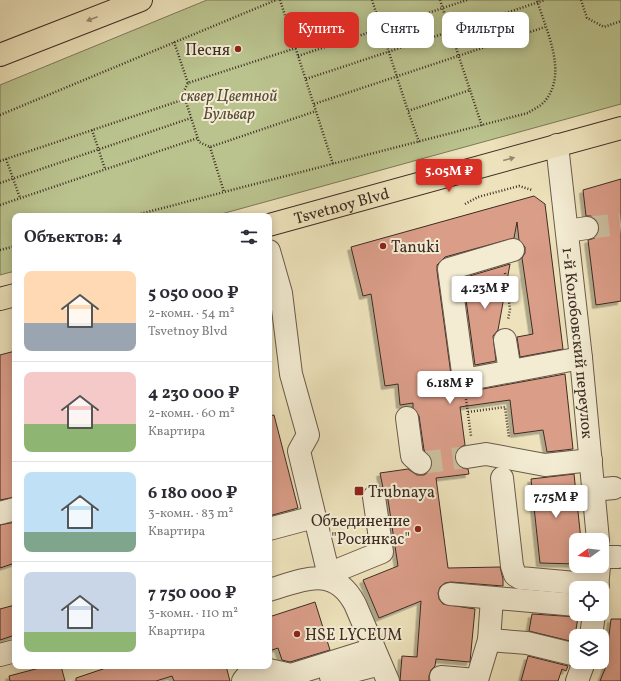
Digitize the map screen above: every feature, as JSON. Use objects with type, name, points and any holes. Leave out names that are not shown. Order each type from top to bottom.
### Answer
[{"type":"main road","points":[[0,55],[141,0]]},
{"type":"main road","name":"Tsvetnoy Blvd","points":[[272,224],[621,128]]},
{"type":"main road","points":[[0,299],[12,296]]},
{"type":"street","name":"1-й Колобовский переулок","points":[[558,145],[577,229],[581,358],[591,460],[604,489],[599,533]]},
{"type":"street","points":[[507,252],[449,269],[464,380],[581,358]]},
{"type":"street","points":[[272,262],[281,293],[292,374],[308,435],[298,451],[329,577],[341,585],[350,595],[381,665]]},
{"type":"street","points":[[505,340],[510,371]]},
{"type":"street","points":[[407,418],[412,456],[420,463]]},
{"type":"street","points":[[470,456],[486,454],[545,465],[591,460]]},
{"type":"street","points":[[502,478],[512,566],[515,575],[520,578],[579,573]]},
{"type":"street","points":[[272,589],[307,578],[329,577],[382,552],[374,497]]},
{"type":"street","points":[[0,513],[12,510]]},
{"type":"street","points":[[272,528],[314,517]]},
{"type":"street","points":[[450,594],[569,604]]},
{"type":"street","points":[[441,677],[477,680],[489,640],[492,598]]},
{"type":"street","points":[[489,640],[527,643],[569,653]]},
{"type":"street","points":[[0,656],[12,652]]},
{"type":"street","points":[[242,681],[246,677],[269,670],[291,675],[381,665]]},
{"type":"street","points":[[313,681],[381,665]]},
{"type":"street","points":[[577,681],[581,669]]},
{"type":"path","points":[[0,115],[276,0]]},
{"type":"path","points":[[280,0],[284,12]]},
{"type":"path","points":[[372,0],[376,12]]},
{"type":"path","points":[[440,0],[444,12]]},
{"type":"path","points":[[431,12],[467,0]]},
{"type":"path","points":[[505,12],[537,1],[546,0]]},
{"type":"path","points":[[581,0],[587,18],[604,27],[621,22]]},
{"type":"path","points":[[144,213],[528,113],[543,104],[550,94],[555,80],[556,64],[537,1]]},
{"type":"path","points":[[314,104],[545,27]]},
{"type":"path","points":[[298,56],[367,33]]},
{"type":"path","points":[[306,79],[442,34]]},
{"type":"path","points":[[174,42],[188,83],[183,93],[199,142],[210,147],[316,111]]},
{"type":"path","points":[[188,83],[296,48],[333,164]]},
{"type":"path","points":[[388,48],[419,142]]},
{"type":"path","points":[[456,48],[482,126]]},
{"type":"path","points":[[408,111],[470,90]]},
{"type":"path","points":[[0,161],[185,99]]},
{"type":"path","points":[[0,183],[191,118]]},
{"type":"path","points":[[92,130],[105,169]]},
{"type":"path","points":[[0,205],[198,138]]},
{"type":"path","points":[[210,147],[224,192]]},
{"type":"path","points":[[6,159],[20,198]]},
{"type":"path","points":[[465,204],[478,197],[519,186],[532,190]]},
{"type":"path","points":[[0,250],[12,247]]},
{"type":"path","points":[[505,340],[510,309],[507,252]]},
{"type":"path","points":[[466,397],[470,456]]},
{"type":"path","points":[[468,412],[505,406],[512,459]]},
{"type":"green space","name":"сквер Цветной Бульвар","points":[[207,0],[621,0],[621,104],[225,213],[12,213],[12,272],[0,275],[0,85]]},
{"type":"building","points":[[621,179],[621,301],[596,305],[588,240],[595,238],[599,232],[599,227],[596,220],[591,216],[586,216],[583,190]]},
{"type":"building","points":[[534,196],[545,204],[563,349],[520,357],[517,337],[533,334],[522,258],[525,253],[525,247],[519,240],[517,222],[514,238],[445,257],[437,265],[452,382],[455,388],[460,392],[466,392],[565,374],[573,449],[547,452],[543,430],[514,434],[510,400],[460,407],[465,445],[459,448],[456,452],[455,459],[458,465],[462,468],[468,469],[469,474],[436,478],[448,568],[500,567],[503,586],[451,582],[445,583],[440,587],[438,593],[439,599],[443,604],[475,609],[470,662],[436,659],[435,666],[431,670],[429,676],[429,681],[400,681],[402,656],[417,657],[421,601],[379,618],[363,580],[398,566],[387,493],[385,493],[383,488],[380,473],[408,469],[417,475],[424,475],[430,471],[432,459],[424,450],[419,416],[413,408],[413,403],[400,405],[398,384],[385,386],[371,294],[363,296],[351,247]]},
{"type":"building","points":[[510,264],[498,330],[493,336],[496,361],[475,365],[463,278]]},
{"type":"building","points":[[12,352],[12,498],[0,500],[0,355]]},
{"type":"building","points":[[272,415],[274,415],[298,508],[272,515]]},
{"type":"building","points":[[574,474],[580,533],[569,533],[569,564],[540,563],[531,479]]},
{"type":"building","points":[[12,523],[12,564],[0,568],[0,525]]},
{"type":"building","points":[[315,602],[330,650],[290,662],[282,660],[278,648],[272,650],[272,616]]},
{"type":"building","points":[[12,606],[12,636],[0,640],[0,609]]},
{"type":"building","points":[[532,614],[569,616],[569,621],[577,621],[576,629],[569,629],[569,641],[529,631]]},
{"type":"building","points":[[611,619],[621,619],[621,681],[600,681],[605,669],[609,669],[609,636]]},
{"type":"building","points":[[528,656],[568,666],[566,671],[562,669],[558,681],[521,681]]},
{"type":"building","points":[[36,669],[62,669],[65,681],[10,681],[9,676]]},
{"type":"building","points":[[103,669],[227,669],[230,681],[174,681],[172,676],[156,681],[76,681],[76,678]]},
{"type":"tunnel","points":[[587,228],[621,224]]},
{"type":"tunnel","points":[[420,463],[467,457]]},
{"type":"place","name":"Песня","points":[[238,49]]},
{"type":"place","name":"Tanuki","points":[[383,246]]},
{"type":"place","name":"Trubnaya","points":[[359,491]]},
{"type":"place","name":"Объединение \"Росинкас\"","points":[[418,529]]},
{"type":"place","name":"HSE LYCEUM","points":[[297,634]]}]
